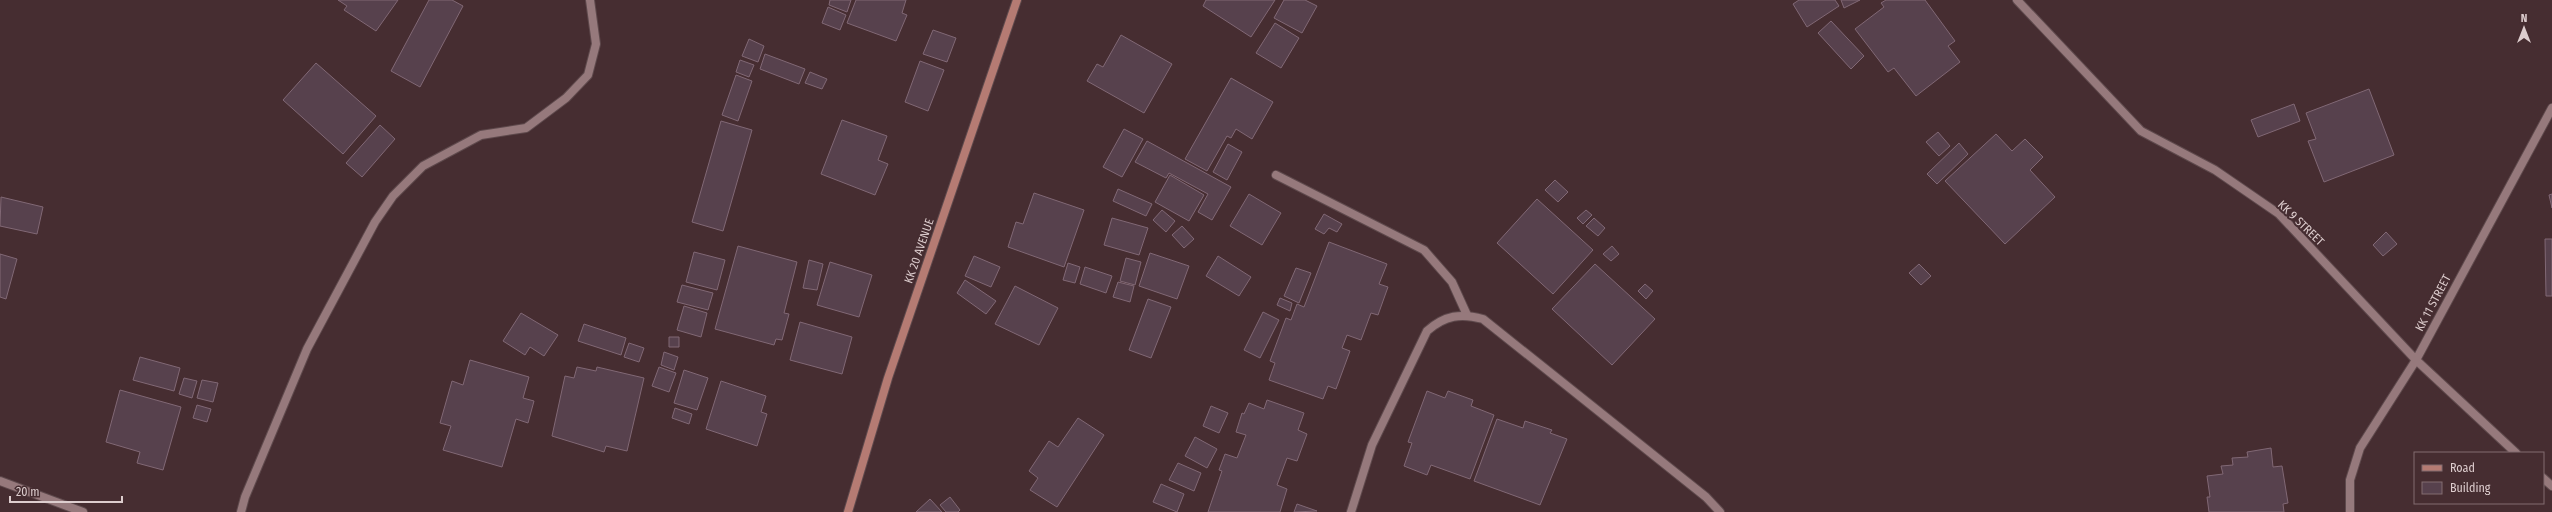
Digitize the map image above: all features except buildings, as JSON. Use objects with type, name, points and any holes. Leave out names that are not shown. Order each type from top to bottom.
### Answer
[{"type":"main road","name":"KK 20 AVENUE","points":[[848,512],[888,378],[1017,0]]},
{"type":"street","points":[[241,512],[245,498],[307,348],[375,222],[393,196],[423,166],[481,135],[526,128],[566,98],[588,76],[596,44],[590,0]]},
{"type":"street","name":"KK 9 STREET","points":[[2018,0],[2141,131],[2215,170],[2279,214],[2416,360],[2515,452]]},
{"type":"street","name":"KK 11 STREET","points":[[2350,512],[2350,480],[2360,448],[2416,360],[2552,108]]},
{"type":"street","points":[[1276,175],[1424,250],[1452,282],[1467,315]]},
{"type":"street","points":[[1351,512],[1372,445],[1427,330],[1437,322],[1451,316],[1467,315],[1483,319],[1706,498],[1720,512]]},
{"type":"street","points":[[0,481],[82,512]]}]
